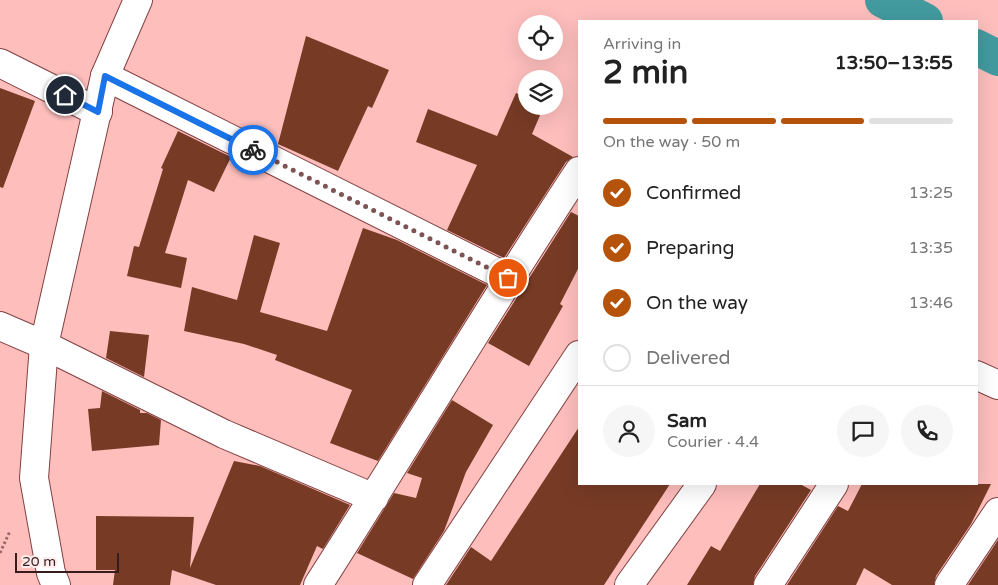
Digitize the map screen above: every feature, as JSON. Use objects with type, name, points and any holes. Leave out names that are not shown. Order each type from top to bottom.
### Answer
[{"type":"street","points":[[56,585],[51,573],[34,478],[44,345],[105,76],[138,0]]},
{"type":"street","points":[[0,63],[98,112]]},
{"type":"street","points":[[105,76],[508,278]]},
{"type":"street","points":[[318,585],[374,498],[508,278],[578,173]]},
{"type":"street","points":[[0,326],[44,345],[224,434],[374,498]]},
{"type":"street","points":[[427,585],[578,357]]},
{"type":"street","points":[[978,376],[998,385]]},
{"type":"street","points":[[630,585],[701,485]]},
{"type":"street","points":[[768,585],[833,485]]},
{"type":"street","points":[[949,585],[998,512]]},
{"type":"building","points":[[306,36],[389,70],[372,108],[368,106],[338,171],[278,144]]},
{"type":"building","points":[[0,88],[35,101],[3,188],[0,187]]},
{"type":"building","points":[[516,93],[518,94],[518,115],[540,115],[532,134],[573,157],[566,162],[504,258],[447,230],[477,165],[416,142],[428,109],[497,136]]},
{"type":"building","points":[[178,131],[231,157],[214,192],[188,180],[165,253],[187,258],[181,288],[127,276],[134,246],[139,247],[163,169],[161,168]]},
{"type":"building","points":[[571,212],[578,216],[578,269],[560,304],[563,306],[529,366],[488,343]]},
{"type":"building","points":[[363,228],[397,240],[487,285],[378,461],[330,443],[352,390],[275,360],[277,355],[244,344],[184,331],[192,287],[237,300],[254,235],[280,243],[260,312],[327,331]]},
{"type":"building","points":[[110,331],[149,335],[144,377],[106,358]]},
{"type":"building","points":[[102,391],[140,410],[140,413],[147,413],[161,420],[159,445],[92,451],[88,409],[100,408]]},
{"type":"building","points":[[452,400],[493,425],[466,472],[444,531],[413,579],[357,553],[394,493],[416,498],[422,478],[407,473]]},
{"type":"building","points":[[578,429],[578,485],[669,485],[604,585],[446,585],[471,547],[491,561]]},
{"type":"building","points":[[234,461],[260,466],[350,505],[323,549],[317,546],[300,585],[216,585],[172,570],[170,585],[113,585],[115,570],[96,570],[96,516],[194,517],[190,568]]},
{"type":"building","points":[[991,484],[971,524],[936,576],[934,585],[892,585],[864,568],[856,585],[787,585],[838,506],[848,511],[861,485]]},
{"type":"building","points":[[759,485],[802,485],[811,490],[755,576],[753,585],[687,585],[711,546],[720,551]]},
{"type":"building","points":[[998,540],[998,585],[968,585]]},
{"type":"waterway","points":[[883,0],[923,20]]},
{"type":"waterway","points":[[978,48],[998,58]]},
{"type":"way so far","points":[[253,150],[508,278]]},
{"type":"route","points":[[65,95],[98,112],[105,76],[253,150]]}]
